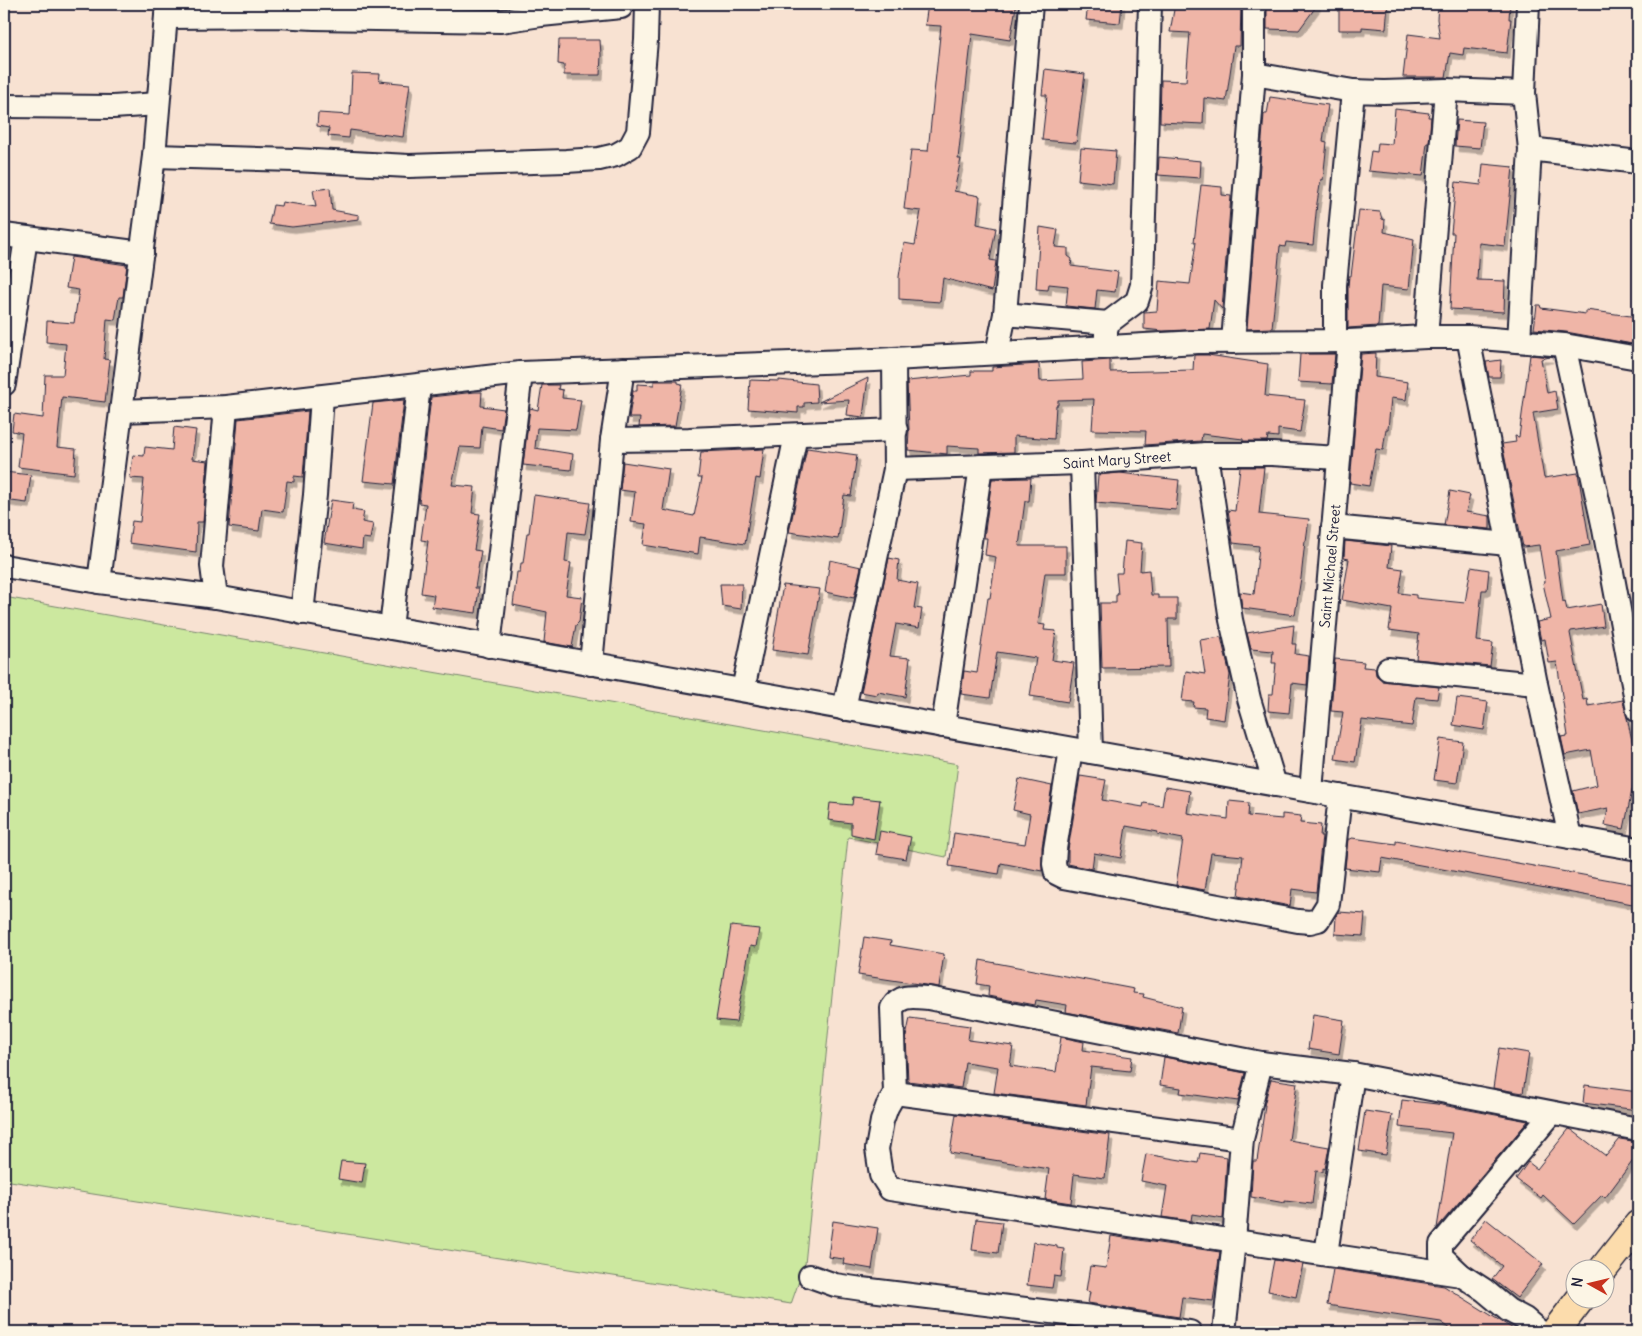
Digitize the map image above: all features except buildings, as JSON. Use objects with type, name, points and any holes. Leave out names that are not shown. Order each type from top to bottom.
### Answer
[{"type":"main road","points":[[1612,1258],[1638,1225]]},
{"type":"main road","points":[[1555,1332],[1573,1308]]},
{"type":"street","points":[[154,156],[286,159],[409,166],[599,159],[616,155],[630,147],[638,132],[646,40],[647,4]]},
{"type":"street","points":[[997,352],[1005,314],[1031,4]]},
{"type":"street","points":[[1106,347],[1108,323],[1137,300],[1142,285],[1150,4]]},
{"type":"street","points":[[1233,342],[1254,74],[1254,4]]},
{"type":"street","points":[[1519,341],[1530,149],[1524,93],[1528,4]]},
{"type":"street","points":[[99,582],[154,156],[166,10],[314,18],[501,21],[622,6],[646,40]]},
{"type":"street","points":[[1254,74],[1353,91],[1446,90],[1524,93]]},
{"type":"street","points":[[1426,337],[1446,90]]},
{"type":"street","name":"Saint Michael Street","points":[[1311,791],[1339,458],[1342,341],[1335,285],[1353,91]]},
{"type":"street","points":[[4,106],[105,107],[158,104]]},
{"type":"street","points":[[1530,149],[1638,162]]},
{"type":"street","points":[[4,235],[142,253]]},
{"type":"street","points":[[4,384],[8,332],[26,238]]},
{"type":"street","points":[[1005,314],[1108,323]]},
{"type":"street","points":[[1468,337],[1536,684],[1570,837]]},
{"type":"street","points":[[121,411],[226,407],[521,373],[894,359],[997,352],[1233,342],[1468,337],[1564,344],[1638,358]]},
{"type":"street","points":[[1564,344],[1603,524],[1638,711]]},
{"type":"street","points":[[844,708],[896,469],[894,359]]},
{"type":"street","points":[[591,664],[612,440],[623,369]]},
{"type":"street","points":[[489,646],[521,373]]},
{"type":"street","points":[[391,628],[419,386]]},
{"type":"street","points":[[302,613],[315,496],[322,397]]},
{"type":"street","points":[[216,598],[212,566],[226,407]]},
{"type":"street","points":[[612,440],[689,439],[896,430]]},
{"type":"street","points":[[743,690],[796,435]]},
{"type":"street","points":[[1206,454],[1231,620],[1249,699],[1275,785]]},
{"type":"street","name":"Saint Mary Street","points":[[896,469],[1082,463],[1206,454],[1272,454],[1339,458]]},
{"type":"street","points":[[1082,463],[1081,751],[1055,849],[1054,864],[1056,872],[1064,877],[1298,920],[1310,922],[1318,920],[1328,904],[1340,796]]},
{"type":"street","points":[[943,726],[981,466]]},
{"type":"street","points":[[1333,527],[1508,544]]},
{"type":"street","points":[[4,566],[99,582],[216,598],[391,628],[1638,849]]},
{"type":"street","points":[[1388,669],[1536,684]]},
{"type":"street","points":[[1461,1275],[890,1189],[881,1175],[877,1149],[882,1121],[895,1093],[892,1008],[902,998],[928,998],[1261,1063],[1353,1074],[1638,1129]]},
{"type":"street","points":[[1224,1332],[1234,1241],[1242,1139],[1261,1063]]},
{"type":"street","points":[[1326,1254],[1353,1074]]},
{"type":"street","points":[[895,1093],[1242,1139]]},
{"type":"street","points":[[1540,1332],[1525,1319],[1508,1310],[1484,1290],[1461,1275],[1441,1256],[1441,1244],[1552,1113]]},
{"type":"street","points":[[810,1276],[835,1284],[862,1289],[1092,1317],[1190,1332]]},
{"type":"green space","points":[[4,597],[958,764],[946,857],[848,837],[805,1264],[791,1304],[4,1180]]}]
